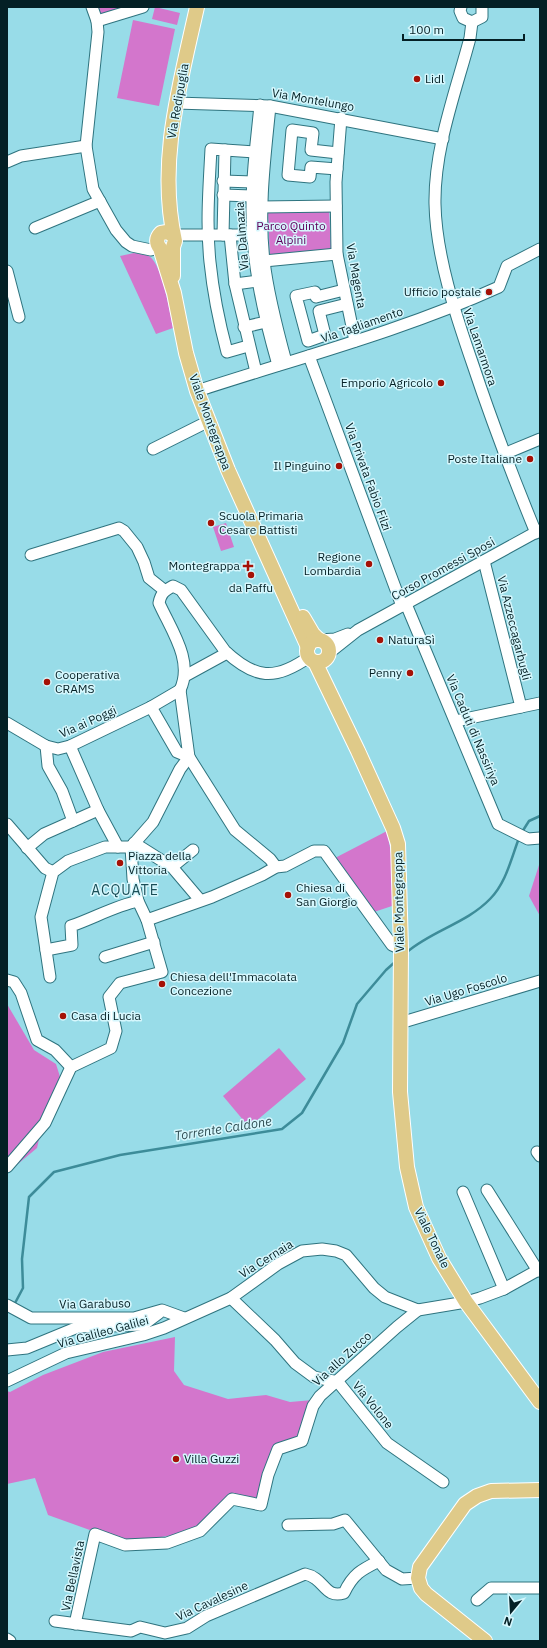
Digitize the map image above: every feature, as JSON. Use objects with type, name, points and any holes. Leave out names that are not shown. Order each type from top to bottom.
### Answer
[{"type":"main road","name":"Via Redipuglia","points":[[165,240],[169,153],[176,102],[197,7]]},
{"type":"main road","name":"Viale Montegrappa","points":[[165,240],[186,353],[197,391],[228,470],[263,545],[318,653],[334,699],[393,828],[398,844],[401,950],[400,1023]]},
{"type":"main road","name":"Viale Tonale","points":[[400,1023],[400,1092],[402,1120],[407,1167],[416,1207],[439,1258],[466,1302],[540,1402]]},
{"type":"main road","points":[[485,1641],[426,1594],[421,1588],[418,1578],[420,1567],[465,1504],[484,1493],[500,1490],[540,1490]]},
{"type":"main road","points":[[452,1523],[465,1511],[484,1501],[540,1498]]},
{"type":"street","points":[[92,7],[97,21],[97,48],[86,146],[93,189],[116,230],[126,242],[151,250],[165,240],[205,236],[257,235]]},
{"type":"street","points":[[97,21],[143,7]]},
{"type":"street","points":[[461,7],[460,11],[463,18],[472,22],[482,17],[482,7]]},
{"type":"street","name":"Via Lamarmora","points":[[472,22],[470,38],[443,139],[438,167],[435,203],[437,230],[453,308],[504,454],[538,532]]},
{"type":"street","name":"Via Montelungo","points":[[176,102],[265,105],[341,118],[443,139]]},
{"type":"street","name":"Via Dalmazia","points":[[265,105],[255,152],[252,196],[257,235],[258,282],[266,322],[282,364]]},
{"type":"street","name":"Via Dalmazia","points":[[265,105],[261,207],[257,235],[264,261],[282,364]]},
{"type":"street","name":"Via Magenta","points":[[341,118],[337,169],[337,254],[355,341]]},
{"type":"street","points":[[337,169],[311,167],[310,177],[288,175],[292,130],[313,133],[311,150],[338,153]]},
{"type":"street","points":[[7,162],[21,156],[86,146]]},
{"type":"street","points":[[248,346],[226,352],[213,289],[205,236],[211,149],[255,152]]},
{"type":"street","points":[[225,150],[223,195],[226,235],[248,346],[256,372]]},
{"type":"street","points":[[223,181],[253,182]]},
{"type":"street","points":[[223,195],[252,196]]},
{"type":"street","points":[[35,228],[100,201]]},
{"type":"street","points":[[261,207],[336,206]]},
{"type":"street","name":"Via Tagliamento","points":[[197,391],[309,356],[453,308],[499,287],[507,266],[540,249]]},
{"type":"street","points":[[264,261],[337,254]]},
{"type":"street","points":[[7,271],[19,317]]},
{"type":"street","points":[[236,284],[258,282]]},
{"type":"street","points":[[344,290],[316,297],[315,292],[296,296],[308,341],[325,335],[319,311],[347,304]]},
{"type":"street","points":[[244,327],[266,322]]},
{"type":"street","name":"Via Privata Fabio Filzi","points":[[309,356],[404,605]]},
{"type":"street","points":[[153,449],[209,422]]},
{"type":"street","points":[[504,454],[540,439]]},
{"type":"street","points":[[31,555],[119,528],[124,530],[137,547],[149,578],[164,590],[160,595],[159,603],[185,661],[185,676],[180,690],[189,757],[235,830],[270,859],[272,869]]},
{"type":"street","name":"Corso Promessi Sposi","points":[[164,590],[173,586],[181,590],[227,653],[246,667],[264,674],[280,672],[294,667],[358,630],[538,532]]},
{"type":"street","name":"Via Azzeccagarbugli","points":[[484,561],[521,707]]},
{"type":"street","name":"Via Caduti di Nassiriya","points":[[404,605],[456,721],[498,824],[511,832],[528,839],[540,838]]},
{"type":"street","name":"Corso Promessi Sposi","points":[[318,653],[335,639],[358,630]]},
{"type":"street","points":[[185,676],[227,653]]},
{"type":"street","name":"Via ai Poggi","points":[[7,723],[46,746],[58,749],[70,746],[151,707],[180,690]]},
{"type":"street","points":[[456,721],[540,703]]},
{"type":"street","points":[[151,707],[178,752],[189,757]]},
{"type":"street","points":[[46,746],[48,766],[62,791],[73,821]]},
{"type":"street","points":[[70,746],[98,810],[118,847]]},
{"type":"street","points":[[9,1165],[45,1123],[71,1067],[111,1048],[116,1031],[109,997],[120,983],[162,972],[147,920],[138,901],[133,879],[133,845],[153,822],[180,769],[189,757]]},
{"type":"street","points":[[27,848],[44,834],[98,810]]},
{"type":"street","points":[[7,824],[45,868],[53,872]]},
{"type":"street","points":[[50,977],[41,917],[53,872],[68,861],[105,847],[133,845],[172,867],[200,900]]},
{"type":"street","points":[[172,867],[193,850]]},
{"type":"street","points":[[147,920],[212,897],[262,876],[272,869],[285,866],[314,851],[324,851],[392,945],[401,950]]},
{"type":"street","points":[[46,950],[72,945],[71,926],[95,918],[120,905],[138,901]]},
{"type":"street","points":[[105,957],[154,942]]},
{"type":"street","points":[[7,980],[14,982],[21,993],[37,1040],[55,1050],[71,1067]]},
{"type":"street","name":"Via Ugo Foscolo","points":[[400,1023],[540,981]]},
{"type":"street","points":[[418,1310],[466,1302],[504,1289],[539,1270],[487,1190]]},
{"type":"street","points":[[463,1192],[504,1289]]},
{"type":"street","name":"Via Cernaia","points":[[184,1318],[231,1298],[278,1264],[302,1251],[322,1249],[336,1250],[346,1255],[374,1288],[386,1298],[418,1310]]},
{"type":"street","name":"Via Volone","points":[[231,1298],[275,1340],[295,1363],[314,1377],[338,1382],[387,1443],[444,1482]]},
{"type":"street","name":"Via Garabuso","points":[[7,1305],[31,1318],[134,1318],[162,1310]]},
{"type":"street","points":[[7,1350],[27,1348],[78,1327],[143,1325],[156,1317],[162,1310],[184,1318]]},
{"type":"street","name":"Via allo Zucco","points":[[95,1534],[125,1545],[167,1543],[200,1531],[232,1499],[261,1505],[268,1475],[278,1449],[302,1441],[313,1406],[320,1396],[338,1382],[397,1327],[418,1310]]},
{"type":"street","name":"Via Galileo Galilei","points":[[7,1381],[66,1353],[144,1335],[164,1328],[184,1318]]},
{"type":"street","points":[[288,1525],[333,1524],[345,1520],[386,1570],[402,1579],[418,1578]]},
{"type":"street","name":"Via Bellavista","points":[[75,1624],[95,1534]]},
{"type":"street","name":"Via Cavalesine","points":[[55,1621],[130,1636],[140,1627],[165,1633],[187,1628],[206,1616],[305,1574],[318,1579],[329,1593],[336,1595],[344,1593],[350,1580],[361,1570],[379,1561]]},
{"type":"street","points":[[477,1600],[491,1588],[540,1588]]},
{"type":"green space","points":[[99,7],[127,7],[100,15]]},
{"type":"green space","points":[[155,7],[180,13],[177,25],[152,19]]},
{"type":"green space","points":[[133,20],[175,29],[159,106],[117,98]]},
{"type":"green space","name":"Parco Quinto Alpini","points":[[329,209],[331,250],[270,258],[268,212]]},
{"type":"green space","points":[[134,253],[149,256],[158,268],[165,289],[173,328],[156,334],[120,256]]},
{"type":"green space","points":[[226,523],[234,547],[221,551],[213,527]]},
{"type":"green space","points":[[387,831],[392,859],[392,906],[374,912],[335,858]]},
{"type":"green space","points":[[540,862],[540,916],[529,896]]},
{"type":"green space","points":[[7,1004],[34,1050],[56,1064],[61,1080],[46,1109],[37,1148],[7,1173]]},
{"type":"green space","points":[[279,1048],[306,1079],[249,1127],[223,1096]]},
{"type":"green space","points":[[175,1337],[174,1371],[184,1385],[228,1399],[266,1395],[290,1402],[313,1400],[302,1435],[275,1444],[258,1498],[229,1496],[197,1527],[173,1535],[126,1543],[48,1515],[35,1478],[7,1484],[7,1391],[10,1392],[43,1375],[103,1352]]},
{"type":"waterway","name":"Torrente Caldone","points":[[522,832],[529,821],[540,816]]},
{"type":"waterway","name":"Torrente Caldone","points":[[407,952],[427,938],[471,914],[496,893],[511,862],[519,838]]},
{"type":"waterway","name":"Torrente Caldone","points":[[14,1305],[23,1288],[22,1259],[29,1197],[54,1172],[120,1155],[282,1129],[302,1113],[343,1043],[357,1004],[386,970],[395,962]]},
{"type":"place","name":"Lidl","points":[[417,79]]},
{"type":"place","name":"Ufficio postale","points":[[489,292]]},
{"type":"place","name":"Emporio Agricolo","points":[[441,383]]},
{"type":"place","name":"Poste Italiane","points":[[530,459]]},
{"type":"place","name":"Il Pinguino","points":[[339,466]]},
{"type":"place","name":"Scuola Primaria Cesare Battisti","points":[[211,523]]},
{"type":"place","name":"Regione Lombardia","points":[[369,564]]},
{"type":"place","name":"Montegrappa","points":[[248,566]]},
{"type":"place","name":"da Paffu","points":[[251,575]]},
{"type":"place","name":"NaturaSì","points":[[380,640]]},
{"type":"place","name":"Penny","points":[[410,673]]},
{"type":"place","name":"Cooperativa CRAMS","points":[[47,682]]},
{"type":"place","name":"Piazza della Vittoria","points":[[120,863]]},
{"type":"place","name":"Chiesa di San Giorgio","points":[[288,895]]},
{"type":"place","name":"Chiesa dell'Immacolata Concezione","points":[[162,984]]},
{"type":"place","name":"Casa di Lucia","points":[[63,1016]]},
{"type":"place","name":"Villa Guzzi","points":[[176,1459]]},
{"type":"district","name":"ACQUATE","points":[[125,890]]}]
